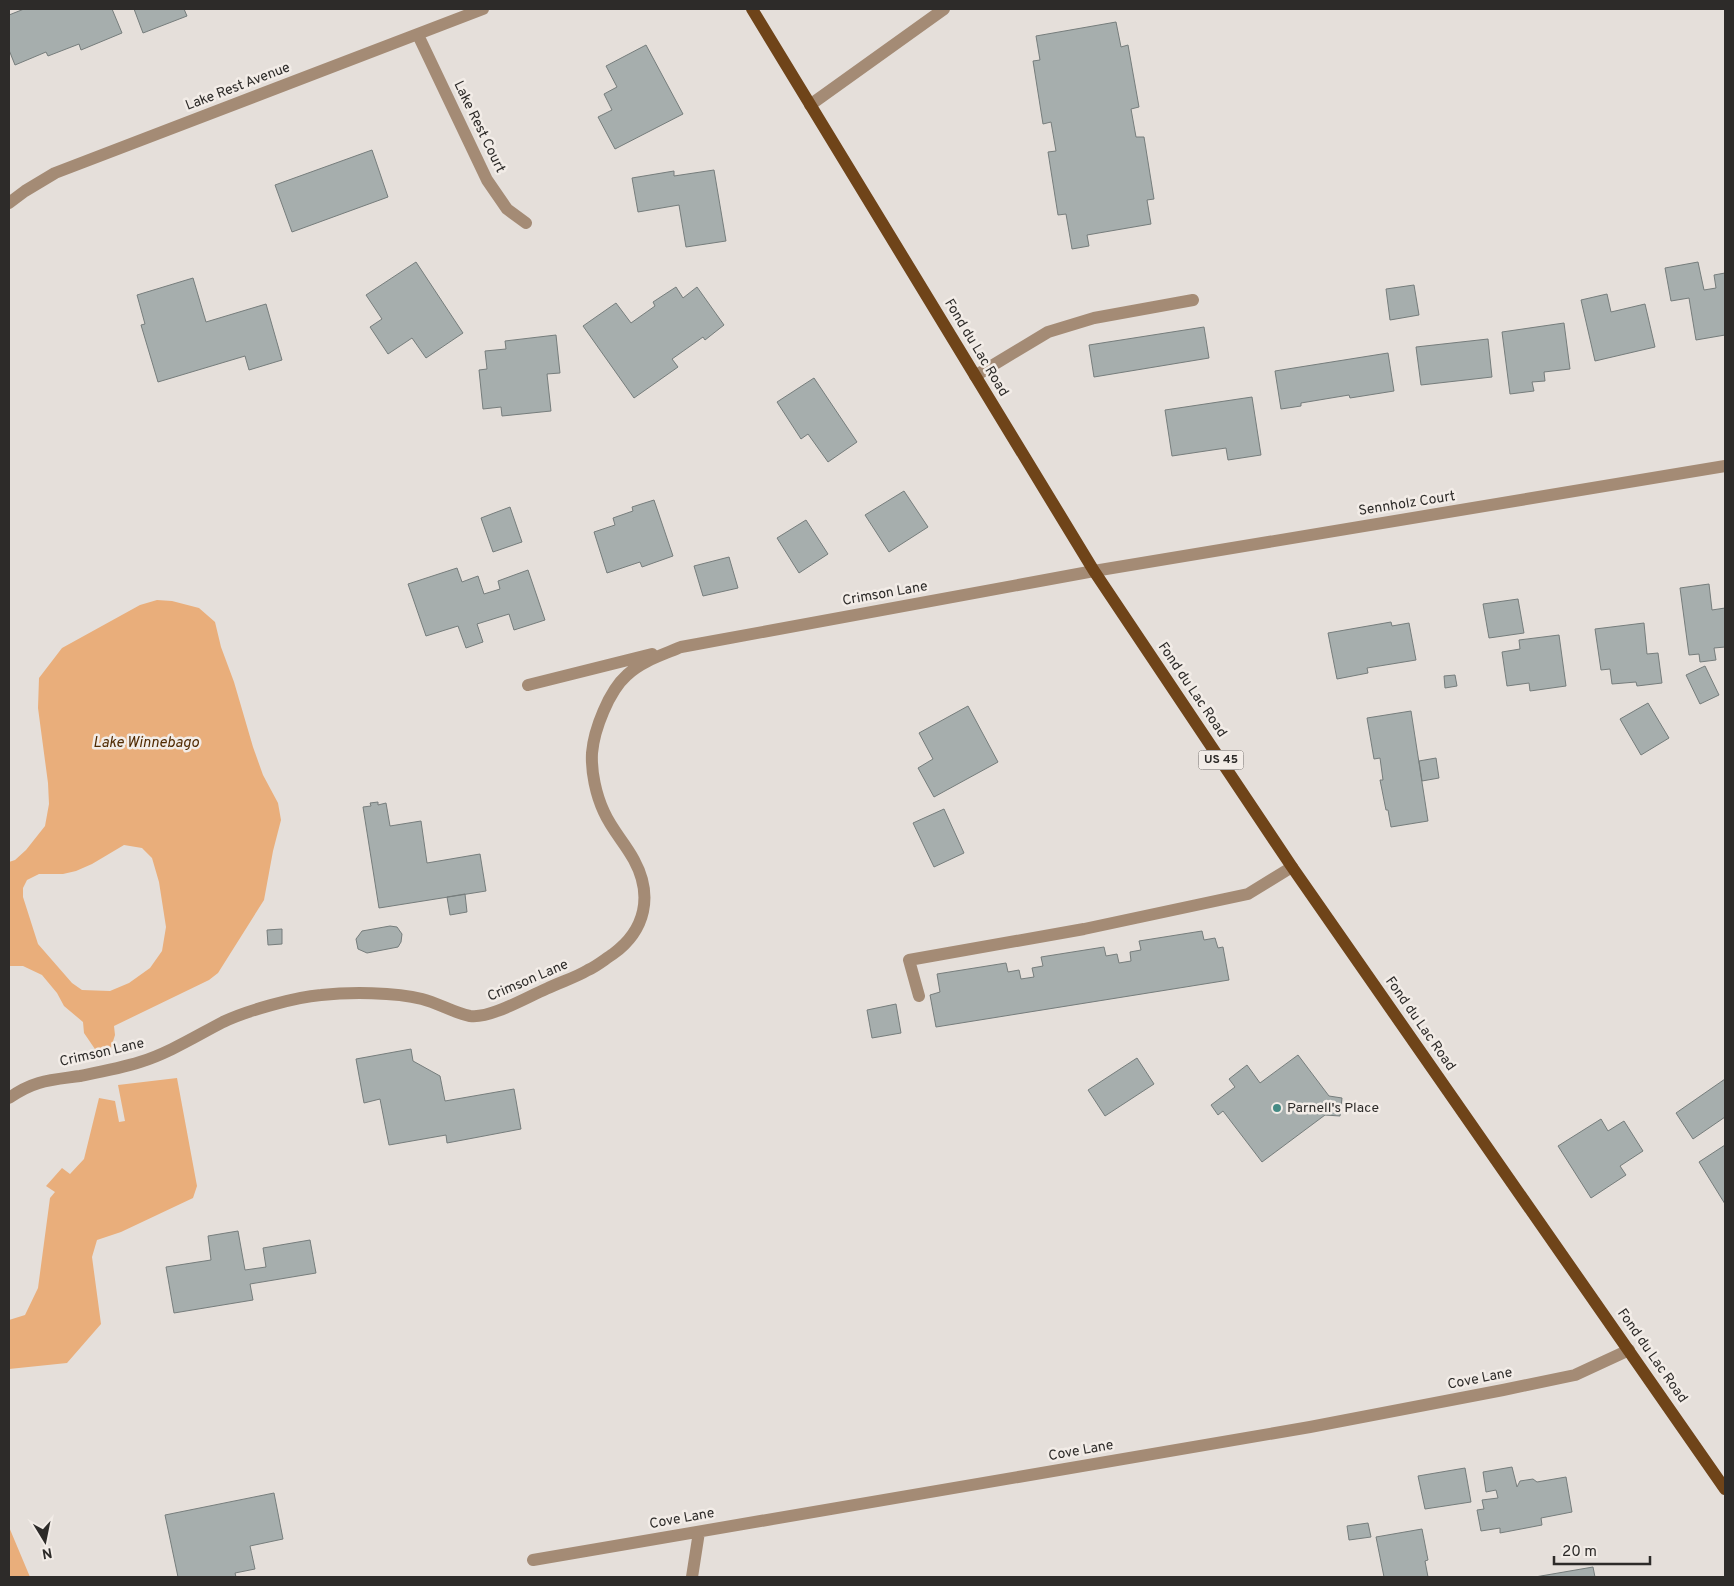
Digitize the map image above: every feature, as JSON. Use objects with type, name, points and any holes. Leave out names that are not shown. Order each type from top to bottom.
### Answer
[{"type":"main road","name":"Fond du Lac Road","points":[[752,9],[1094,571],[1292,867],[1725,1489]]},
{"type":"street","name":"Lake Rest Avenue","points":[[9,203],[24,191],[55,173],[483,9]]},
{"type":"street","points":[[810,105],[944,9]]},
{"type":"street","name":"Lake Rest Court","points":[[418,35],[487,180],[507,209],[526,223]]},
{"type":"street","points":[[975,376],[1048,332],[1094,318],[1193,300]]},
{"type":"street","name":"Sennholz Court","points":[[1094,571],[1725,466]]},
{"type":"street","name":"Crimson Lane","points":[[528,685],[681,647],[1094,571]]},
{"type":"street","name":"Crimson Lane","points":[[9,1098],[30,1084],[83,1075],[140,1062],[226,1021],[292,1001],[320,995],[387,994],[423,999],[470,1016],[482,1016],[506,1008],[587,971],[603,961],[624,946],[637,930],[643,916],[644,897],[639,870],[609,823],[599,800],[594,780],[592,753],[598,726],[611,696],[626,675],[645,662],[681,647]]},
{"type":"street","points":[[918,996],[909,960],[1084,929],[1248,894],[1292,867]]},
{"type":"street","name":"Cove Lane","points":[[533,1560],[1300,1428],[1503,1390],[1574,1375],[1629,1350]]},
{"type":"street","points":[[692,1577],[699,1532]]},
{"type":"water","name":"Lake Winnebago","points":[[157,600],[172,601],[199,608],[215,622],[221,647],[234,682],[253,747],[263,775],[278,803],[281,820],[264,900],[218,973],[209,980],[114,1026],[115,1035],[109,1054],[99,1055],[84,1033],[83,1022],[64,1006],[57,993],[42,975],[23,966],[9,966],[9,862],[15,860],[26,850],[45,826],[49,804],[38,708],[39,678],[62,648],[140,605]],"holes":[[[124,845],[142,848],[152,858],[159,882],[166,927],[162,951],[150,968],[129,983],[110,991],[82,990],[72,983],[38,944],[23,897],[23,888],[27,880],[39,874],[63,874],[76,871]]]},
{"type":"water","points":[[177,1078],[197,1186],[193,1198],[121,1232],[97,1240],[92,1257],[101,1324],[67,1363],[9,1369],[9,1320],[25,1315],[38,1288],[50,1198],[55,1192],[46,1186],[62,1168],[70,1174],[84,1159],[99,1098],[115,1101],[119,1122],[125,1121],[118,1085]]},
{"type":"water","points":[[9,1527],[30,1577],[9,1577]]},
{"type":"building","points":[[24,9],[112,9],[122,33],[81,50],[79,44],[48,56],[46,52],[15,65],[9,50],[9,15]]},
{"type":"building","points":[[134,9],[184,9],[187,16],[143,33]]},
{"type":"building","points":[[1116,22],[1121,47],[1128,45],[1139,107],[1131,109],[1136,137],[1144,137],[1154,199],[1147,200],[1151,224],[1087,235],[1089,246],[1072,249],[1066,214],[1058,215],[1048,152],[1056,151],[1051,122],[1043,124],[1033,61],[1040,60],[1036,36]]},
{"type":"building","points":[[646,45],[683,114],[615,149],[598,117],[612,110],[604,94],[617,87],[606,66]]},
{"type":"building","points":[[372,150],[388,197],[292,232],[275,185]]},
{"type":"building","points":[[714,170],[726,241],[686,247],[679,205],[638,212],[632,178],[674,171],[674,176]]},
{"type":"building","points":[[416,262],[463,333],[426,358],[412,338],[388,354],[370,327],[382,319],[366,295]]},
{"type":"building","points":[[1698,262],[1704,290],[1716,288],[1714,275],[1725,273],[1725,335],[1696,340],[1689,298],[1671,301],[1665,268]]},
{"type":"building","points":[[193,278],[206,322],[266,304],[282,360],[249,370],[245,356],[158,382],[141,325],[145,324],[137,295]]},
{"type":"building","points":[[1414,285],[1419,315],[1390,320],[1386,289]]},
{"type":"building","points":[[676,287],[683,298],[697,287],[724,325],[705,340],[703,337],[672,359],[678,367],[634,398],[583,326],[616,303],[631,323],[655,306],[653,302]]},
{"type":"building","points":[[1607,294],[1611,312],[1645,304],[1655,347],[1595,361],[1581,300]]},
{"type":"building","points":[[1564,323],[1570,369],[1544,372],[1545,381],[1532,382],[1534,391],[1510,394],[1502,332]]},
{"type":"building","points":[[1204,327],[1209,358],[1094,377],[1089,345]]},
{"type":"building","points":[[556,335],[560,373],[547,374],[551,411],[502,416],[501,407],[483,409],[479,370],[487,369],[485,351],[506,349],[505,341]]},
{"type":"building","points":[[1488,339],[1492,377],[1421,385],[1416,347]]},
{"type":"building","points":[[1388,353],[1394,391],[1350,398],[1349,395],[1301,403],[1301,406],[1281,409],[1275,371]]},
{"type":"building","points":[[814,378],[857,442],[828,462],[808,434],[801,439],[777,402]]},
{"type":"building","points":[[1252,397],[1261,455],[1228,460],[1226,448],[1172,456],[1165,410]]},
{"type":"building","points":[[904,491],[928,527],[889,552],[865,515]]},
{"type":"building","points":[[654,500],[673,556],[642,567],[640,562],[607,573],[594,532],[615,525],[613,518],[633,511],[632,507]]},
{"type":"building","points":[[510,507],[522,542],[493,552],[481,518]]},
{"type":"building","points":[[806,520],[828,554],[799,573],[777,538]]},
{"type":"building","points":[[729,557],[738,588],[703,596],[694,566]]},
{"type":"building","points":[[457,568],[462,582],[478,576],[484,594],[500,589],[498,581],[528,570],[545,620],[514,630],[509,614],[477,624],[483,642],[466,648],[458,626],[426,636],[408,584]]},
{"type":"building","points":[[1709,584],[1712,610],[1725,608],[1725,647],[1714,648],[1716,660],[1700,662],[1699,654],[1689,655],[1680,588]]},
{"type":"building","points":[[1518,599],[1524,633],[1489,638],[1483,604]]},
{"type":"building","points":[[1391,622],[1392,626],[1409,623],[1416,660],[1367,668],[1368,673],[1337,679],[1328,633]]},
{"type":"building","points":[[1644,623],[1647,654],[1658,653],[1662,683],[1637,686],[1636,682],[1612,684],[1610,669],[1601,670],[1595,629]]},
{"type":"building","points":[[1559,635],[1566,686],[1530,691],[1529,683],[1507,686],[1502,652],[1520,649],[1519,640]]},
{"type":"building","points":[[1705,666],[1719,695],[1700,704],[1686,675]]},
{"type":"building","points":[[1455,675],[1457,686],[1445,688],[1444,676]]},
{"type":"building","points":[[1648,703],[1669,738],[1641,755],[1620,719]]},
{"type":"building","points":[[968,706],[998,762],[934,797],[918,768],[933,759],[919,733]]},
{"type":"building","points":[[1411,711],[1428,821],[1391,827],[1380,780],[1383,780],[1380,758],[1374,759],[1367,718]]},
{"type":"building","points":[[1436,758],[1439,778],[1422,781],[1419,761]]},
{"type":"building","points":[[378,802],[378,805],[386,803],[390,826],[421,821],[427,863],[480,854],[486,891],[379,908],[363,807],[371,806],[370,803]]},
{"type":"building","points":[[944,809],[964,853],[934,867],[913,823]]},
{"type":"building","points":[[465,894],[467,912],[450,915],[447,897]]},
{"type":"building","points":[[390,926],[397,927],[402,934],[398,947],[367,953],[358,949],[356,939],[362,931]]},
{"type":"building","points":[[282,929],[282,944],[268,945],[267,930]]},
{"type":"building","points":[[1202,931],[1204,940],[1215,938],[1218,948],[1223,947],[1229,980],[936,1027],[930,995],[940,992],[937,974],[1006,963],[1008,972],[1019,970],[1021,979],[1034,977],[1032,968],[1043,966],[1041,957],[1104,947],[1106,956],[1117,954],[1119,963],[1131,961],[1130,952],[1141,950],[1139,941]]},
{"type":"building","points":[[896,1004],[901,1033],[872,1038],[867,1010]]},
{"type":"building","points":[[411,1049],[413,1061],[440,1076],[445,1101],[514,1089],[521,1129],[447,1143],[446,1135],[389,1145],[380,1099],[364,1103],[356,1059]]},
{"type":"building","name":"Parnell's Place","points":[[1298,1055],[1329,1096],[1342,1098],[1340,1116],[1325,1115],[1262,1162],[1223,1111],[1218,1115],[1211,1105],[1235,1087],[1229,1079],[1247,1065],[1260,1083]]},
{"type":"building","points":[[1137,1058],[1154,1084],[1105,1116],[1088,1090]]},
{"type":"building","points":[[1725,1079],[1725,1117],[1693,1139],[1676,1113]]},
{"type":"building","points":[[1601,1119],[1608,1131],[1624,1121],[1643,1151],[1620,1166],[1626,1175],[1591,1198],[1558,1146]]},
{"type":"building","points":[[1725,1145],[1725,1204],[1699,1162]]},
{"type":"building","points":[[238,1231],[245,1270],[266,1267],[263,1248],[310,1240],[316,1273],[250,1284],[253,1300],[174,1313],[166,1267],[211,1260],[208,1236]]},
{"type":"building","points":[[1512,1467],[1517,1487],[1520,1481],[1533,1479],[1537,1482],[1566,1477],[1572,1512],[1541,1518],[1542,1525],[1500,1533],[1500,1528],[1481,1531],[1477,1510],[1484,1509],[1482,1500],[1498,1498],[1496,1490],[1486,1492],[1483,1472]]},
{"type":"building","points":[[1465,1468],[1471,1502],[1425,1509],[1418,1476]]},
{"type":"building","points":[[274,1493],[283,1539],[250,1546],[255,1569],[235,1573],[236,1577],[178,1577],[165,1515]]},
{"type":"building","points":[[1368,1523],[1371,1537],[1349,1540],[1347,1526]]},
{"type":"building","points":[[1422,1529],[1428,1560],[1425,1561],[1428,1577],[1384,1577],[1376,1537]]},
{"type":"building","points":[[1593,1567],[1595,1577],[1535,1577]]},
{"type":"place","name":"Parnell's Place","points":[[1277,1108]]}]
